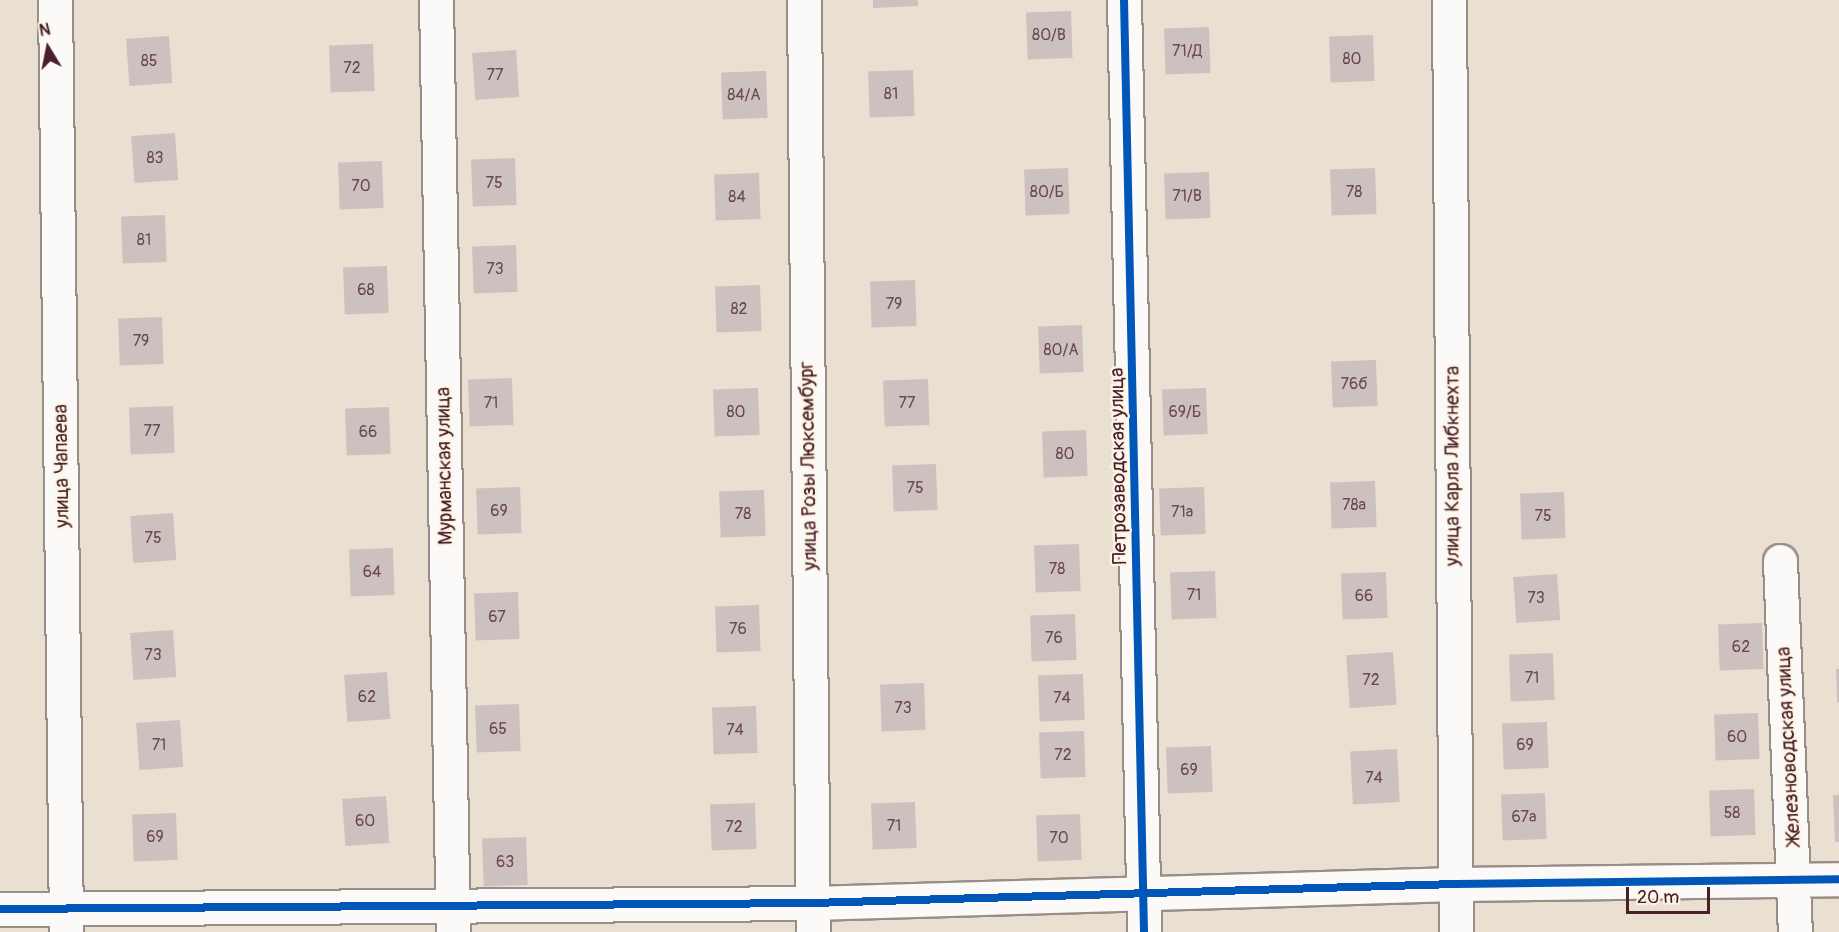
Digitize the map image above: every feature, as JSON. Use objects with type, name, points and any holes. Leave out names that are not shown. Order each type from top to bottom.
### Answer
[{"type":"street","name":"улица Чапаева","points":[[55,0],[66,920]]},
{"type":"street","name":"Мурманская улица","points":[[436,0],[453,919]]},
{"type":"street","name":"улица Розы Люксембург","points":[[804,0],[813,918]]},
{"type":"street","name":"Петрозаводская улица","points":[[1124,0],[1144,932]]},
{"type":"street","name":"улица Карла Либкнехта","points":[[1449,0],[1456,932]]},
{"type":"street","name":"Железноводская улица","points":[[1780,561],[1795,932]]},
{"type":"street","points":[[0,909],[66,920],[813,918],[1144,894],[1456,884],[1839,879]]},
{"type":"building","points":[[873,0],[918,0],[918,6],[873,8]]},
{"type":"building","points":[[1071,11],[1073,58],[1028,60],[1026,13]]},
{"type":"building","points":[[1209,27],[1211,73],[1166,75],[1164,29]]},
{"type":"building","points":[[1373,35],[1375,81],[1331,83],[1329,37]]},
{"type":"building","points":[[169,36],[172,83],[129,86],[126,39]]},
{"type":"building","points":[[373,44],[375,91],[331,93],[329,46]]},
{"type":"building","points":[[516,50],[519,97],[475,100],[472,53]]},
{"type":"building","points":[[913,70],[915,116],[870,118],[868,72]]},
{"type":"building","points":[[766,71],[768,118],[723,120],[721,73]]},
{"type":"building","points":[[175,133],[178,180],[134,183],[131,136]]},
{"type":"building","points":[[515,158],[517,205],[473,207],[471,160]]},
{"type":"building","points":[[382,161],[384,208],[340,210],[338,163]]},
{"type":"building","points":[[1068,168],[1070,214],[1026,216],[1024,170]]},
{"type":"building","points":[[1375,168],[1377,214],[1332,216],[1330,170]]},
{"type":"building","points":[[1209,172],[1211,218],[1166,220],[1164,174]]},
{"type":"building","points":[[759,173],[761,219],[716,221],[714,175]]},
{"type":"building","points":[[165,215],[167,262],[123,264],[121,217]]},
{"type":"building","points":[[516,245],[518,292],[474,294],[472,247]]},
{"type":"building","points":[[387,266],[389,313],[345,315],[343,268]]},
{"type":"building","points":[[915,280],[917,326],[872,328],[870,282]]},
{"type":"building","points":[[760,285],[762,331],[717,333],[715,287]]},
{"type":"building","points":[[162,317],[164,364],[120,366],[118,319]]},
{"type":"building","points":[[1082,325],[1084,372],[1040,374],[1038,327]]},
{"type":"building","points":[[1376,360],[1378,406],[1333,408],[1331,362]]},
{"type":"building","points":[[512,378],[514,425],[470,427],[468,380]]},
{"type":"building","points":[[928,379],[930,425],[885,427],[883,381]]},
{"type":"building","points":[[758,388],[760,435],[715,437],[713,390]]},
{"type":"building","points":[[1206,388],[1208,434],[1164,436],[1162,390]]},
{"type":"building","points":[[173,406],[175,453],[131,455],[129,408]]},
{"type":"building","points":[[389,407],[391,454],[347,456],[345,409]]},
{"type":"building","points":[[1086,430],[1088,476],[1044,478],[1042,432]]},
{"type":"building","points":[[936,464],[938,510],[894,512],[892,466]]},
{"type":"building","points":[[1375,481],[1377,527],[1332,529],[1330,483]]},
{"type":"building","points":[[520,487],[522,533],[478,535],[476,489]]},
{"type":"building","points":[[1204,487],[1206,534],[1161,536],[1159,489]]},
{"type":"building","points":[[764,490],[766,536],[721,538],[719,492]]},
{"type":"building","points":[[1564,492],[1566,538],[1522,540],[1520,494]]},
{"type":"building","points":[[173,513],[176,560],[133,563],[130,516]]},
{"type":"building","points":[[1079,544],[1081,591],[1036,593],[1034,546]]},
{"type":"building","points":[[393,548],[395,595],[351,597],[349,550]]},
{"type":"building","points":[[1215,571],[1217,618],[1172,620],[1170,573]]},
{"type":"building","points":[[1386,572],[1388,618],[1343,620],[1341,574]]},
{"type":"building","points":[[1557,574],[1560,620],[1516,623],[1513,577]]},
{"type":"building","points":[[518,592],[520,639],[476,641],[474,594]]},
{"type":"building","points":[[759,605],[761,651],[717,653],[715,607]]},
{"type":"building","points":[[1075,614],[1077,660],[1032,662],[1030,616]]},
{"type":"building","points":[[1762,623],[1764,669],[1720,671],[1718,625]]},
{"type":"building","points":[[173,630],[176,677],[133,680],[130,633]]},
{"type":"building","points":[[1393,652],[1397,705],[1350,708],[1346,655]]},
{"type":"building","points":[[1553,653],[1555,700],[1511,702],[1509,655]]},
{"type":"building","points":[[1836,669],[1839,669],[1839,702],[1837,702]]},
{"type":"building","points":[[387,672],[390,719],[347,722],[344,675]]},
{"type":"building","points":[[1083,674],[1085,720],[1040,722],[1038,676]]},
{"type":"building","points":[[924,683],[926,730],[882,732],[880,685]]},
{"type":"building","points":[[519,704],[521,751],[477,753],[475,706]]},
{"type":"building","points":[[756,706],[758,753],[714,755],[712,708]]},
{"type":"building","points":[[1758,713],[1760,759],[1716,761],[1714,715]]},
{"type":"building","points":[[180,720],[183,767],[139,770],[136,723]]},
{"type":"building","points":[[1547,722],[1549,768],[1504,770],[1502,724]]},
{"type":"building","points":[[1084,731],[1086,777],[1041,779],[1039,733]]},
{"type":"building","points":[[1211,746],[1213,792],[1168,794],[1166,748]]},
{"type":"building","points":[[1397,749],[1400,802],[1353,804],[1350,751]]},
{"type":"building","points":[[1754,789],[1756,835],[1711,837],[1709,791]]},
{"type":"building","points":[[1545,793],[1547,839],[1503,841],[1501,795]]},
{"type":"building","points":[[1833,795],[1839,795],[1839,842],[1835,842]]},
{"type":"building","points":[[386,796],[389,843],[345,846],[342,799]]},
{"type":"building","points":[[915,802],[917,848],[873,850],[871,804]]},
{"type":"building","points":[[755,803],[757,849],[712,851],[710,805]]},
{"type":"building","points":[[176,813],[178,860],[134,862],[132,815]]},
{"type":"building","points":[[1080,814],[1082,860],[1038,862],[1036,816]]},
{"type":"building","points":[[526,837],[528,885],[484,887],[482,839]]},
{"type":"cycle path","points":[[1124,0],[1144,932]]},
{"type":"cycle path","points":[[0,909],[812,903],[1456,884],[1839,879]]}]
